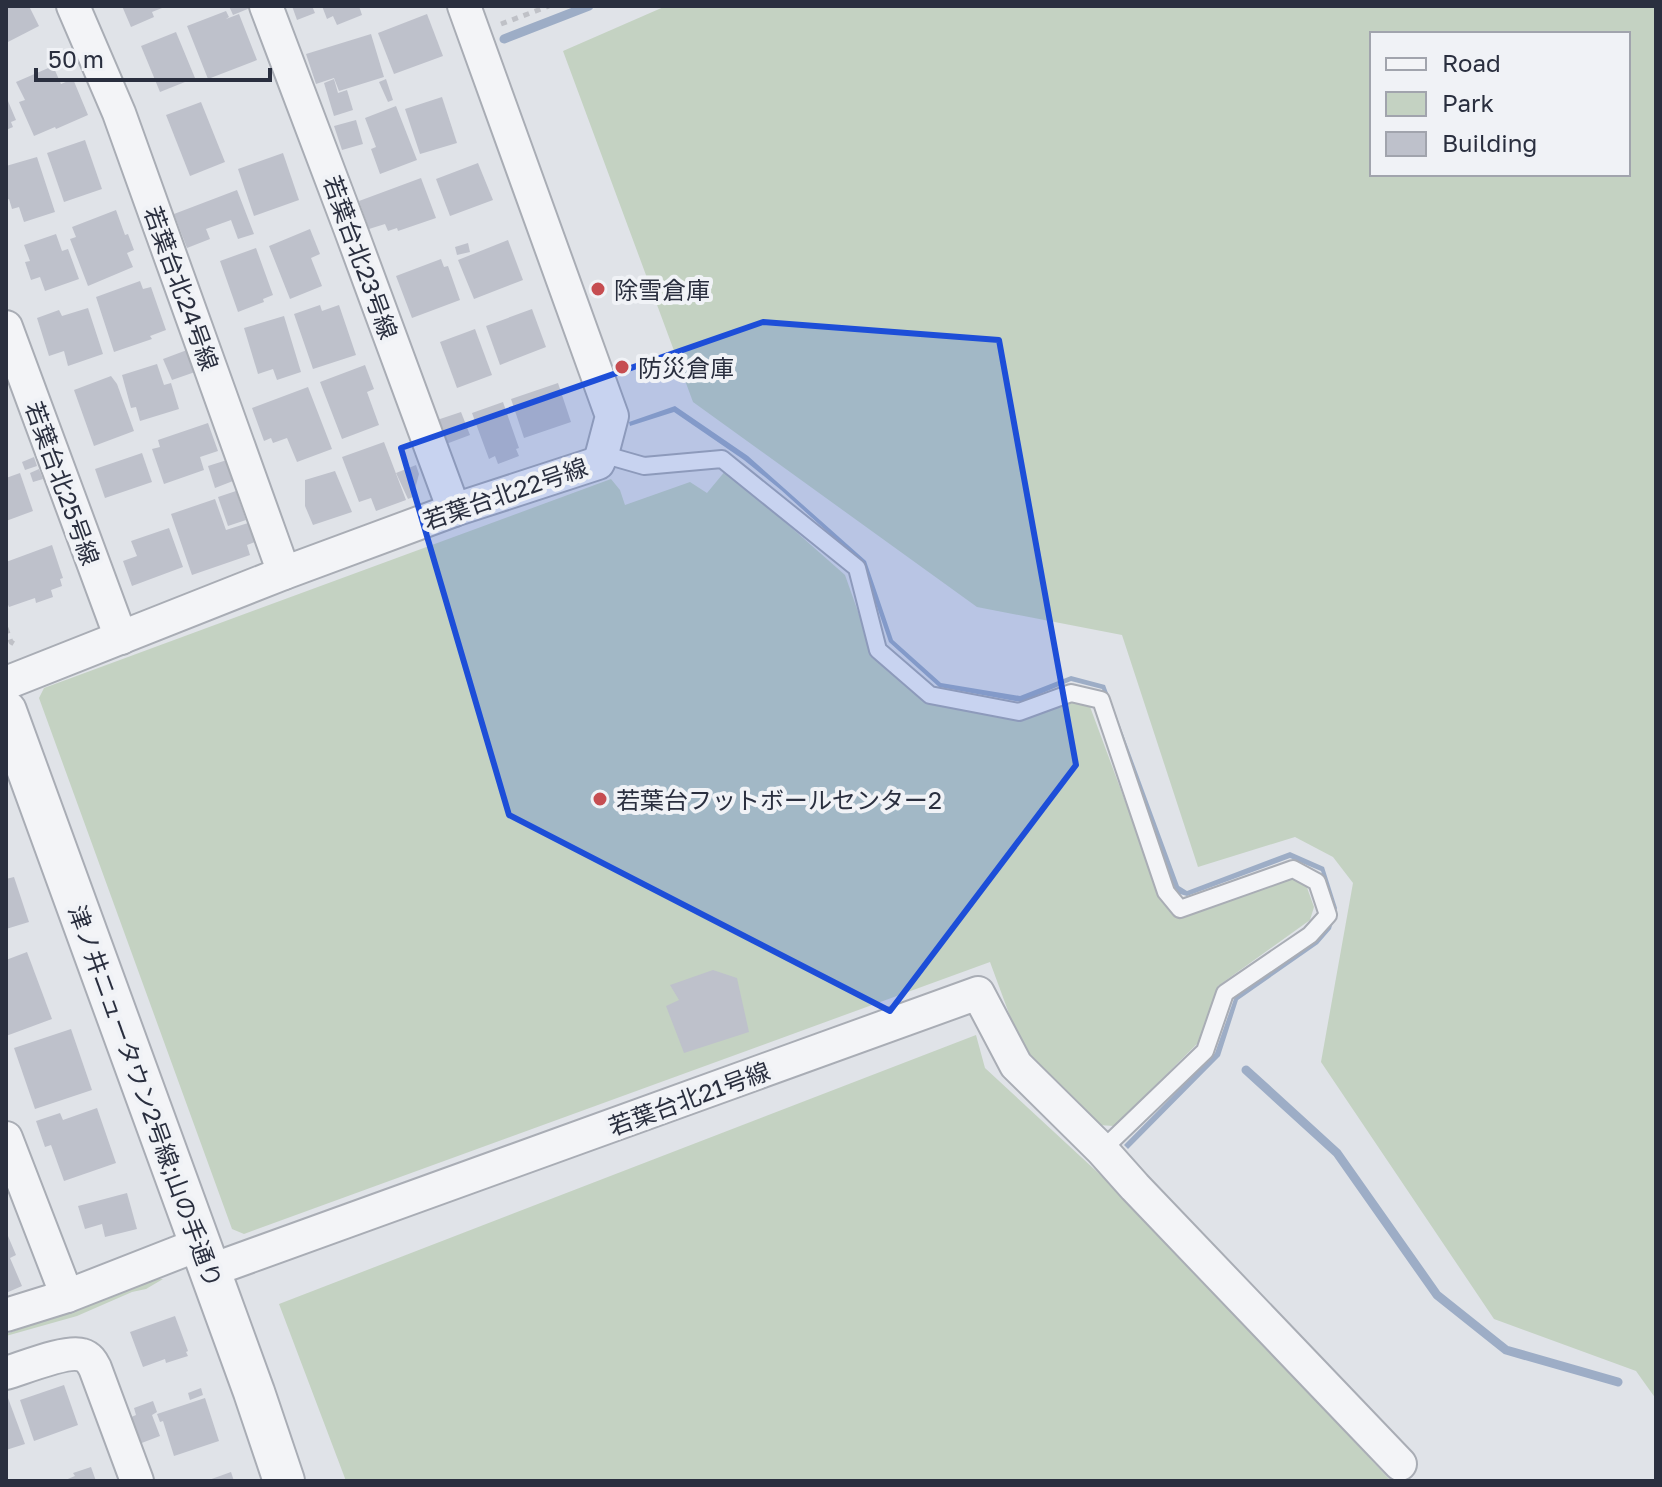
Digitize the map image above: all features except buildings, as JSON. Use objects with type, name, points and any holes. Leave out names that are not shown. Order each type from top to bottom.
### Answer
[{"type":"street","name":"若葉台北24号線","points":[[73,6],[119,113],[284,573]]},
{"type":"street","name":"若葉台北23号線","points":[[266,6],[454,510]]},
{"type":"street","name":"若葉台北22号線","points":[[6,683],[284,573],[454,510],[598,463],[612,416],[469,20]]},
{"type":"street","name":"若葉台北25号線","points":[[6,327],[121,638]]},
{"type":"street","name":"津ノ井ニュータウン2号線;山の手通り","points":[[6,711],[284,1481]]},
{"type":"street","name":"若葉台北21号線","points":[[204,1258],[978,993],[1016,1065],[1102,1150]]},
{"type":"street","points":[[6,1138],[67,1296]]},
{"type":"street","points":[[1102,1150],[1400,1464]]},
{"type":"street","points":[[6,1315],[204,1258]]},
{"type":"street","points":[[6,1373],[64,1355],[85,1355],[95,1368],[137,1481]]},
{"type":"lane","points":[[602,454],[644,466],[722,459],[857,568],[878,650],[930,695],[1019,712],[1071,693],[1101,700],[1166,892],[1180,909],[1293,869],[1317,882],[1328,915],[1310,935],[1225,993],[1205,1051],[1102,1150]]},
{"type":"path","points":[[469,20],[549,6]]},
{"type":"highlighted area","points":[[763,322],[999,340],[1076,765],[890,1011],[509,815],[401,448]]},
{"type":"green space","points":[[666,6],[1656,6],[1656,1399],[1636,1371],[1494,1319],[1321,1062],[1353,883],[1333,857],[1295,837],[1198,867],[1122,635],[977,607],[693,402],[563,51]]},
{"type":"green space","name":"若葉台フットボールセンター2","points":[[726,470],[845,575],[873,654],[931,704],[1024,720],[1074,700],[1089,704],[1161,898],[1169,911],[1188,916],[1290,878],[1305,882],[1314,907],[1310,920],[1218,986],[1199,1042],[1114,1126],[1098,1125],[1021,1046],[990,962],[244,1234],[232,1229],[39,698],[44,688],[611,479],[620,490],[625,505],[690,482],[707,493]]},
{"type":"green space","points":[[976,1035],[985,1068],[1134,1206],[1391,1481],[346,1481],[279,1304]]},
{"type":"green space","points":[[163,1279],[146,1289],[77,1316],[6,1336],[6,1334]]},
{"type":"water","points":[[675,406],[748,456],[866,561],[893,640],[941,683],[1020,696],[1071,676],[1105,685],[1179,886],[1187,891],[1290,852],[1324,867],[1337,908],[1331,929],[1318,944],[1238,1000],[1220,1056],[1128,1149],[1124,1145],[1215,1053],[1235,996],[1315,940],[1333,907],[1321,871],[1290,858],[1187,896],[1180,894],[1175,889],[1102,689],[1071,681],[1021,702],[939,687],[889,642],[862,563],[781,490],[744,460],[674,412],[630,426],[629,422]]},
{"type":"waterway","points":[[504,39],[589,6]]},
{"type":"waterway","points":[[1246,1070],[1337,1153],[1437,1295],[1506,1350],[1618,1382]]},
{"type":"place","name":"除雪倉庫","points":[[598,289]]},
{"type":"place","name":"防災倉庫","points":[[622,367]]},
{"type":"place","name":"若葉台フットボールセンター2","points":[[600,799]]}]
